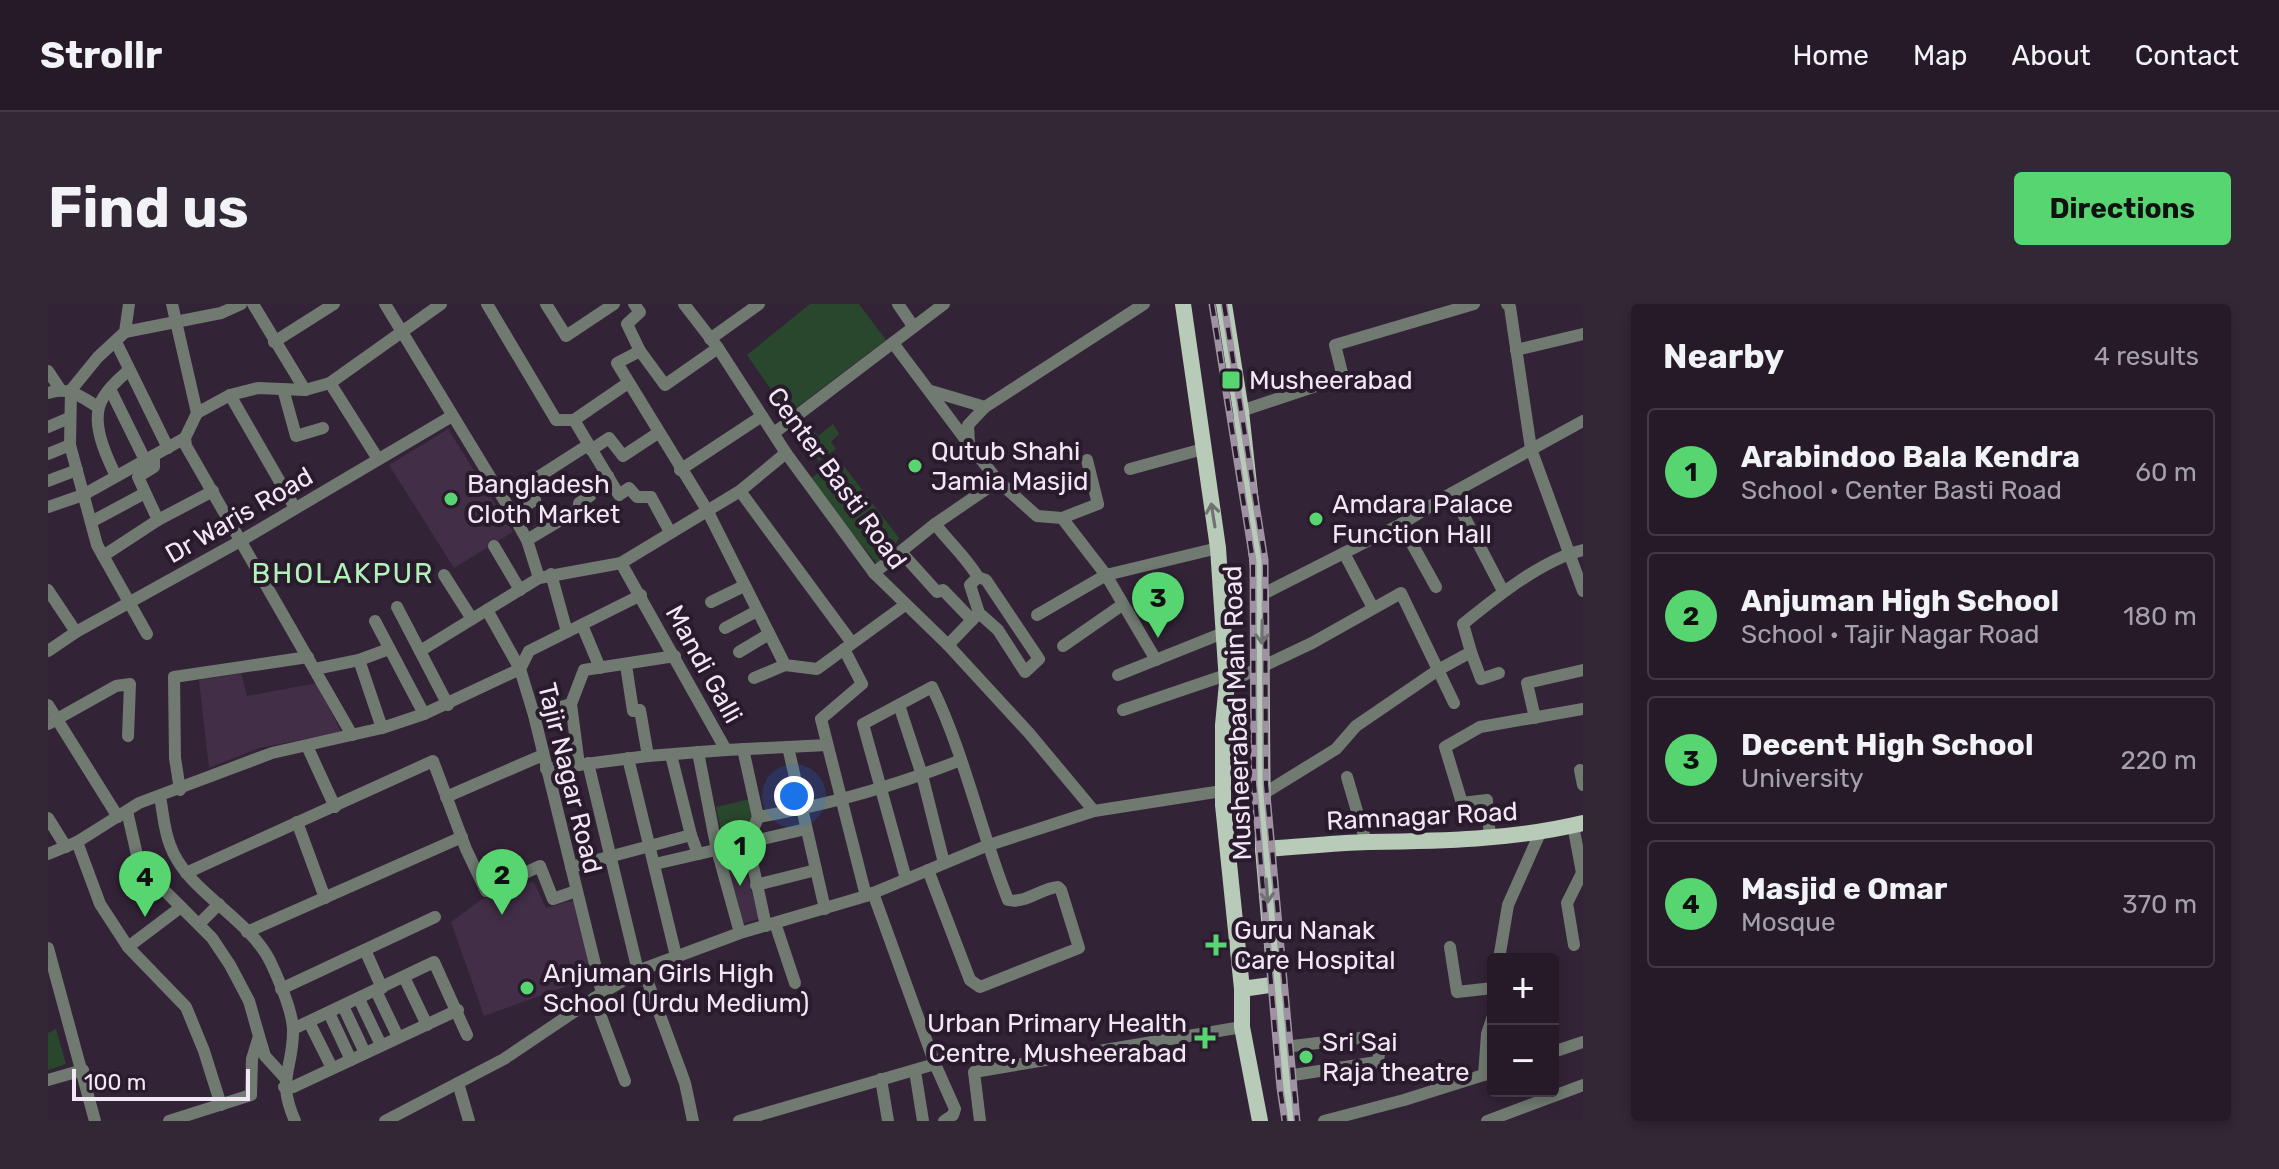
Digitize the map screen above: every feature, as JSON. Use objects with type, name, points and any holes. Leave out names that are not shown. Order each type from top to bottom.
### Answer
[{"type":"main road","name":"Musheerabad Main Road","points":[[1183,304],[1218,548],[1227,679],[1222,791],[1242,989],[1242,1027],[1260,1121]]},
{"type":"main road","name":"Musheerabad Main Road","points":[[1224,304],[1241,411],[1261,595],[1263,849],[1292,1121]]},
{"type":"main road","name":"Ramnagar Road","points":[[1263,849],[1366,842],[1430,843],[1540,833],[1578,824]]},
{"type":"main road","points":[[1242,989],[1277,984]]},
{"type":"street","points":[[60,391],[125,332],[129,304]]},
{"type":"street","points":[[172,304],[197,413]]},
{"type":"street","points":[[125,332],[221,313],[241,304]]},
{"type":"street","points":[[253,304],[305,390]]},
{"type":"street","points":[[274,342],[334,304]]},
{"type":"street","points":[[385,304],[527,540],[567,632]]},
{"type":"street","points":[[352,735],[186,446],[185,438],[197,413],[230,395],[258,388],[305,390],[330,383],[441,304]]},
{"type":"street","points":[[487,304],[556,420],[574,420],[628,383]]},
{"type":"street","points":[[634,304],[640,312],[627,324],[640,351],[665,385],[759,304]]},
{"type":"street","name":"Center Basti Road","points":[[684,304],[786,453],[874,573],[948,645],[1029,733],[1094,811]]},
{"type":"street","points":[[898,304],[913,326]]},
{"type":"street","points":[[774,433],[944,304]]},
{"type":"street","points":[[969,444],[968,425],[985,407],[1144,304]]},
{"type":"street","points":[[1241,411],[1343,377],[1335,345],[1474,304]]},
{"type":"street","points":[[1507,304],[1510,307],[1531,449],[1577,551],[1583,591]]},
{"type":"street","points":[[548,305],[566,336],[608,306]]},
{"type":"street","points":[[1516,350],[1583,334]]},
{"type":"street","points":[[116,342],[168,448]]},
{"type":"street","points":[[893,343],[998,481],[1037,516],[1062,518],[1098,504],[1087,460]]},
{"type":"street","points":[[640,351],[617,363],[707,510],[785,665]]},
{"type":"street","points":[[116,476],[102,448],[98,407],[129,370]]},
{"type":"street","points":[[48,371],[60,391],[69,418],[70,445],[97,545],[147,634]]},
{"type":"street","points":[[330,383],[378,459]]},
{"type":"street","points":[[110,389],[154,467],[138,477],[158,520]]},
{"type":"street","points":[[283,389],[296,436],[323,428]]},
{"type":"street","points":[[60,391],[98,407]]},
{"type":"street","points":[[931,391],[985,407]]},
{"type":"street","points":[[230,395],[295,508]]},
{"type":"street","name":"Dr Waris Road","points":[[48,651],[452,416]]},
{"type":"street","points":[[680,470],[762,416]]},
{"type":"street","points":[[48,427],[69,418]]},
{"type":"street","points":[[574,420],[619,495],[629,488],[637,497],[651,497],[670,532]]},
{"type":"street","points":[[1261,595],[1401,524],[1583,421]]},
{"type":"street","points":[[512,513],[535,500],[527,484],[590,448],[609,438],[623,456],[658,433]]},
{"type":"street","points":[[48,507],[83,495],[185,438]]},
{"type":"street","points":[[48,454],[70,445]]},
{"type":"street","points":[[1130,469],[1203,449]]},
{"type":"street","points":[[420,651],[545,576],[621,563],[740,491],[786,453]]},
{"type":"street","points":[[48,481],[77,470]]},
{"type":"street","points":[[527,540],[579,509],[579,503],[590,496],[587,489],[608,476]]},
{"type":"street","points":[[874,573],[935,524],[998,481]]},
{"type":"street","points":[[103,556],[158,520],[213,491]]},
{"type":"street","points":[[740,491],[848,646],[862,684],[821,719],[869,894],[955,1109],[944,1121]]},
{"type":"street","points":[[91,522],[145,493]]},
{"type":"street","points":[[1452,493],[1503,591]]},
{"type":"street","points":[[1062,518],[1106,575],[1156,660]]},
{"type":"street","points":[[901,552],[937,592],[943,590],[975,617],[998,630],[1025,672],[1039,659],[986,580],[978,577],[966,558],[935,524]]},
{"type":"street","points":[[1401,524],[1436,587]]},
{"type":"street","points":[[494,546],[520,590]]},
{"type":"street","points":[[1037,615],[1106,575],[1218,548]]},
{"type":"street","points":[[1499,673],[1481,679],[1463,624],[1503,591],[1577,551]]},
{"type":"street","points":[[1344,553],[1373,608]]},
{"type":"street","name":"Mandi Galli","points":[[621,563],[726,750],[827,745]]},
{"type":"street","points":[[444,575],[472,619]]},
{"type":"street","points":[[975,617],[970,585],[978,577]]},
{"type":"street","points":[[711,602],[744,586]]},
{"type":"street","points":[[48,590],[76,632]]},
{"type":"street","points":[[1123,710],[1260,668],[1401,593],[1454,703]]},
{"type":"street","name":"Tajir Nagar Road","points":[[625,1081],[598,996],[571,867],[520,669],[529,651],[641,595]]},
{"type":"street","points":[[754,678],[785,665],[817,669],[905,605]]},
{"type":"street","points":[[1063,646],[1122,605]]},
{"type":"street","points":[[397,607],[448,705]]},
{"type":"street","points":[[48,854],[72,844],[139,803],[272,753],[382,728],[424,714],[520,669],[487,610]]},
{"type":"street","points":[[725,628],[757,611]]},
{"type":"street","points":[[948,645],[975,617]]},
{"type":"street","points":[[998,630],[1013,619]]},
{"type":"street","points":[[375,621],[424,714]]},
{"type":"street","points":[[582,625],[600,668]]},
{"type":"street","points":[[1118,675],[1223,633]]},
{"type":"street","points":[[739,652],[769,634]]},
{"type":"street","points":[[180,790],[175,758],[174,677],[359,660],[389,649]]},
{"type":"street","points":[[1263,794],[1336,749],[1356,726],[1438,670],[1471,652]]},
{"type":"street","points":[[675,656],[584,670],[571,704],[584,764],[640,970],[685,1083],[693,1121]]},
{"type":"street","points":[[359,660],[382,728]]},
{"type":"street","points":[[626,665],[633,711],[640,710],[648,756]]},
{"type":"street","points":[[1535,718],[1527,683],[1583,670]]},
{"type":"street","points":[[53,721],[116,686],[130,684],[128,736]]},
{"type":"street","points":[[906,879],[863,724],[932,687],[948,720],[986,846],[1008,900],[1021,901],[1052,887],[1061,890],[1079,948],[980,987],[974,984],[928,870]]},
{"type":"street","points":[[534,715],[571,704]]},
{"type":"street","points":[[48,705],[53,721],[122,814],[137,855],[155,881],[212,938],[237,977],[249,1001],[265,1056],[285,1083],[293,1087],[458,1010]]},
{"type":"street","points":[[899,705],[922,775],[944,863]]},
{"type":"street","points":[[1490,838],[1487,800],[1462,803],[1445,747],[1480,727],[1583,709]]},
{"type":"street","points":[[307,746],[335,807]]},
{"type":"street","points":[[788,747],[825,909]]},
{"type":"street","points":[[743,749],[758,817],[748,843],[756,885],[795,983]]},
{"type":"street","points":[[546,769],[726,750]]},
{"type":"street","points":[[698,752],[717,850],[740,933]]},
{"type":"street","points":[[446,797],[543,755]]},
{"type":"street","points":[[671,755],[698,854]]},
{"type":"street","points":[[628,758],[676,956]]},
{"type":"street","points":[[758,817],[842,800],[961,760]]},
{"type":"street","points":[[186,873],[433,761],[486,891],[540,866],[553,899],[576,891]]},
{"type":"street","points":[[1580,770],[1583,785]]},
{"type":"street","points":[[1347,777],[1366,842]]},
{"type":"street","points":[[393,1119],[504,1059],[640,970],[740,933],[869,894],[986,846],[1094,811],[1222,791]]},
{"type":"street","points":[[160,797],[170,847],[186,873],[247,932],[268,958],[281,989],[293,1029],[285,1083],[286,1100],[295,1121]]},
{"type":"street","points":[[48,818],[72,844],[100,904],[128,947],[186,1007],[221,1105]]},
{"type":"street","points":[[297,822],[325,898]]},
{"type":"street","points":[[1574,945],[1567,903],[1582,873],[1578,824]]},
{"type":"street","points":[[655,864],[806,829]]},
{"type":"street","points":[[1500,953],[1508,905],[1540,833]]},
{"type":"street","points":[[571,867],[691,835]]},
{"type":"street","points":[[247,932],[462,837]]},
{"type":"street","points":[[756,885],[816,870]]},
{"type":"street","points":[[199,924],[219,904]]},
{"type":"street","points":[[128,947],[181,907]]},
{"type":"street","points":[[281,989],[435,917]]},
{"type":"street","points":[[1450,947],[1457,992],[1487,989]]},
{"type":"street","points":[[48,948],[95,1121]]},
{"type":"street","points":[[365,950],[398,1037]]},
{"type":"street","points":[[293,1029],[434,962],[467,1035]]},
{"type":"street","points":[[404,977],[427,1025]]},
{"type":"street","points":[[359,999],[381,1045]]},
{"type":"street","points":[[48,1010],[62,1004]]},
{"type":"street","points":[[343,1006],[365,1053]]},
{"type":"street","points":[[329,1013],[351,1060]]},
{"type":"street","points":[[309,1022],[332,1068]]},
{"type":"street","points":[[980,1121],[974,1072],[1242,1027]]},
{"type":"street","points":[[169,1121],[251,1095],[252,1059],[259,1036]]},
{"type":"street","points":[[1284,1047],[1369,1037],[1380,1052],[1377,1062],[1287,1076]]},
{"type":"street","points":[[1559,1050],[1583,1042]]},
{"type":"street","points":[[739,1121],[935,1064]]},
{"type":"street","points":[[48,1080],[83,1070]]},
{"type":"street","points":[[915,1071],[923,1121]]},
{"type":"street","points":[[1324,1121],[1487,1074]]},
{"type":"street","points":[[881,1079],[888,1121]]},
{"type":"street","points":[[458,1083],[469,1121]]},
{"type":"street","points":[[1487,1121],[1583,1085]]},
{"type":"shaded area","name":"Bangladesh Cloth Market","points":[[448,429],[513,532],[454,568],[389,465]]},
{"type":"shaded area","points":[[241,673],[247,696],[317,683],[341,732],[259,748],[209,768],[199,680]]},
{"type":"shaded area","points":[[740,849],[759,919],[741,924],[722,854]]},
{"type":"shaded area","points":[[534,882],[546,908],[575,900],[595,976],[484,1016],[451,922],[481,900]]},
{"type":"green space","points":[[810,304],[859,304],[886,340],[788,414],[747,355]]},
{"type":"green space","points":[[802,418],[818,436],[833,424],[839,434],[831,442],[836,449],[819,461],[795,431]]},
{"type":"green space","points":[[843,465],[899,538],[890,554],[877,564],[809,480],[822,470],[826,477]]},
{"type":"green space","points":[[750,799],[754,820],[746,839],[724,844],[716,807]]},
{"type":"green space","points":[[56,1029],[66,1064],[48,1070],[48,1033]]},
{"type":"railway","points":[[1212,304],[1253,561],[1254,784],[1285,1121]]},
{"type":"railway","points":[[1224,304],[1265,560],[1266,784],[1297,1121]]},
{"type":"place","name":"Musheerabad","points":[[1231,380]]},
{"type":"place","name":"Qutub Shahi Jamia Masjid","points":[[915,466]]},
{"type":"place","name":"Bangladesh Cloth Market","points":[[451,499]]},
{"type":"place","name":"Amdara Palace Function Hall","points":[[1316,519]]},
{"type":"place","name":"Decent High School","points":[[1158,638]]},
{"type":"place","name":"Arabindoo Bala Kendra","points":[[740,886]]},
{"type":"place","name":"Anjuman High School","points":[[502,915]]},
{"type":"place","name":"Masjid e Omar","points":[[145,917]]},
{"type":"place","name":"Guru Nanak Care Hospital","points":[[1216,945]]},
{"type":"place","name":"Anjuman Girls High School (Urdu Medium)","points":[[527,988]]},
{"type":"place","name":"Urban Primary Health Centre, Musheerabad","points":[[1205,1038]]},
{"type":"place","name":"Sri Sai Raja theatre","points":[[1306,1057]]},
{"type":"district","name":"BHOLAKPUR","points":[[343,573]]}]
